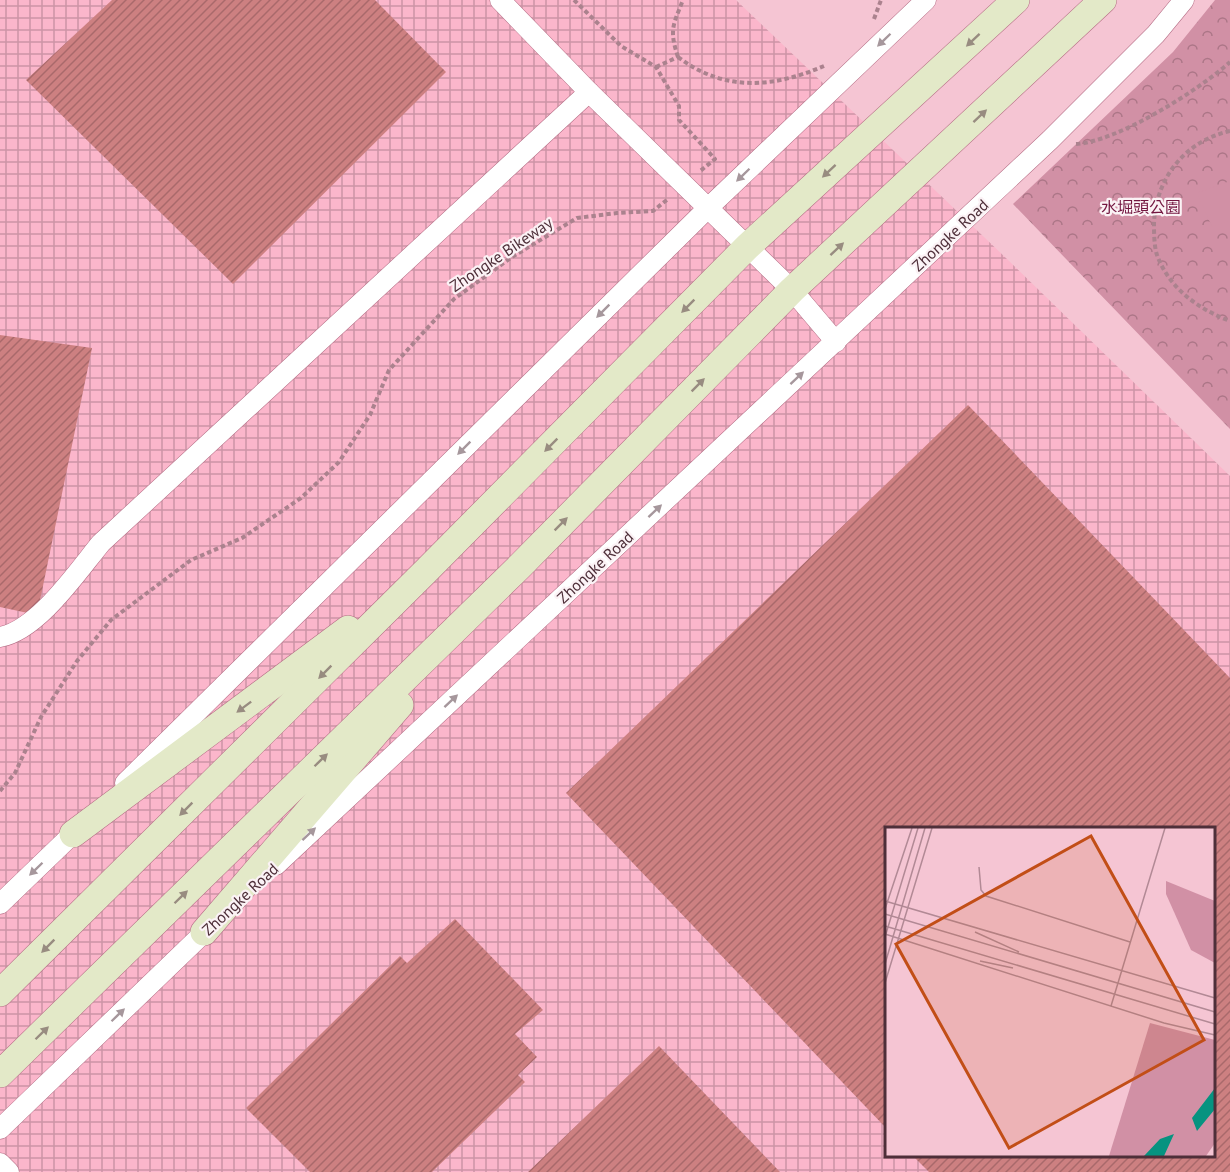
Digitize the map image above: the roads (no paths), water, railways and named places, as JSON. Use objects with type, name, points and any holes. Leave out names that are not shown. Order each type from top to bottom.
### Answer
[{"type":"street","points":[[500,0],[589,92],[792,290],[836,342]]},
{"type":"street","points":[[0,904],[708,208],[926,0]]},
{"type":"street","points":[[0,993],[426,571],[747,247],[1016,0]]},
{"type":"street","points":[[0,1074],[520,566],[792,290],[1103,0]]},
{"type":"street","name":"Zhongke Road","points":[[0,1128],[204,932],[1050,140],[1156,34],[1184,0]]},
{"type":"street","points":[[0,637],[12,635],[49,606],[101,543],[589,92]]},
{"type":"street","points":[[204,932],[520,566]]},
{"type":"street","points":[[73,834],[426,571]]},
{"type":"street","points":[[0,1163],[9,1172]]},
{"type":"park label","name":"水堀頭公園","points":[[1141,207]]}]
